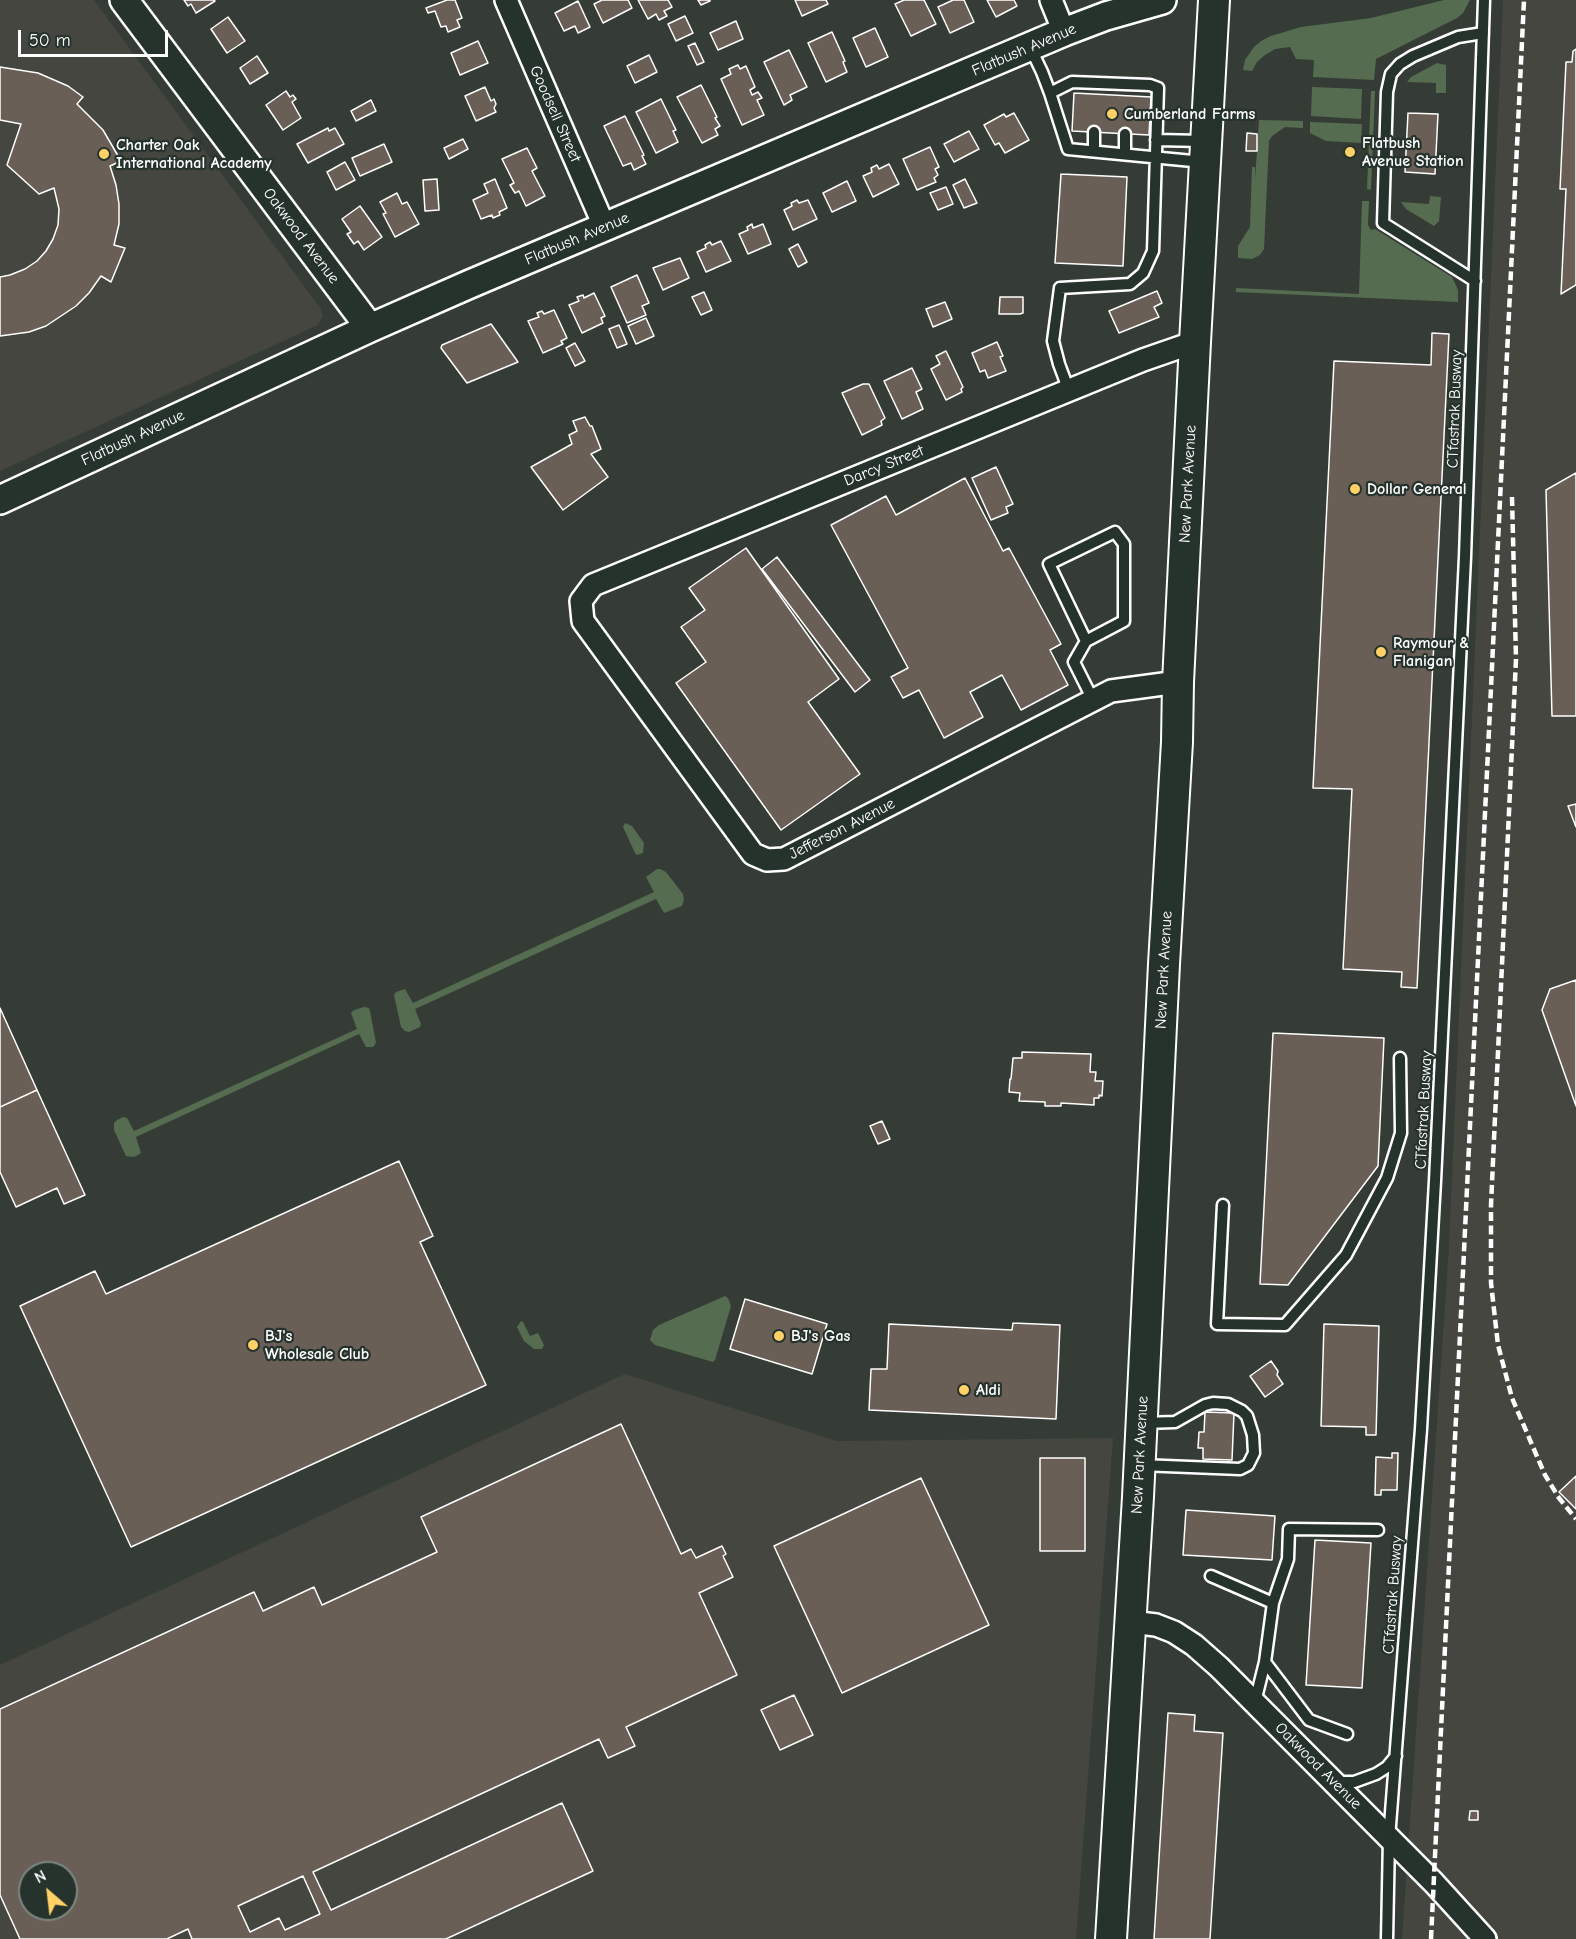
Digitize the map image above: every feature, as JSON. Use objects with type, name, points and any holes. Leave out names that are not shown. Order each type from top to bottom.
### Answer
[{"type":"main road","name":"New Park Avenue","points":[[1111,1939],[1140,1465],[1214,0]]},
{"type":"street","name":"Oakwood Avenue","points":[[124,0],[370,328]]},
{"type":"street","name":"Goodsell Street","points":[[506,0],[605,228]]},
{"type":"street","points":[[1051,0],[1064,32]]},
{"type":"street","name":"Flatbush Avenue","points":[[0,500],[470,284],[1064,32],[1106,16],[1162,0]]},
{"type":"street","name":"Darcy Street","points":[[581,601],[593,585],[1143,360],[1195,342]]},
{"type":"street","name":"Jefferson Avenue","points":[[581,601],[583,621],[753,854],[767,860],[784,859],[1111,691],[1178,682]]},
{"type":"street","name":"Oakwood Avenue","points":[[1131,1622],[1156,1625],[1174,1632],[1219,1667],[1434,1883],[1485,1939]]},
{"type":"lane","name":"CTfastrak Busway","points":[[1387,1939],[1389,1838],[1421,1430],[1435,1181],[1465,557],[1484,0]]},
{"type":"lane","points":[[1475,281],[1383,223],[1386,104],[1389,79],[1400,64],[1443,42],[1483,33]]},
{"type":"lane","points":[[1030,47],[1050,93],[1068,149],[1156,156],[1206,151]]},
{"type":"lane","points":[[1050,93],[1072,82],[1093,89],[1125,84],[1149,85],[1158,88],[1153,251],[1143,273],[1130,284],[1060,288],[1053,341],[1068,391]]},
{"type":"lane","points":[[1125,84],[1125,96]]},
{"type":"lane","points":[[1094,132],[1094,151]]},
{"type":"lane","points":[[1125,134],[1125,154]]},
{"type":"lane","points":[[1156,141],[1206,151]]},
{"type":"lane","points":[[1086,641],[1049,564],[1115,532],[1124,544],[1124,621],[1086,641],[1074,662],[1093,700]]},
{"type":"lane","points":[[1222,1205],[1217,1324],[1286,1325],[1346,1255],[1387,1178],[1401,1133],[1400,1058]]},
{"type":"lane","points":[[1140,1465],[1240,1469],[1248,1465],[1254,1453],[1253,1435],[1247,1416],[1228,1404],[1205,1405],[1175,1422],[1142,1423]]},
{"type":"lane","points":[[1255,1702],[1265,1662],[1273,1603],[1288,1559],[1289,1529],[1378,1530]]},
{"type":"lane","points":[[1211,1576],[1273,1603]]},
{"type":"lane","points":[[1265,1662],[1309,1720],[1347,1734]]},
{"type":"lane","points":[[1334,1782],[1354,1782],[1372,1776],[1387,1767],[1397,1755]]},
{"type":"shaded area","name":"Charter Oak International Academy","points":[[0,0],[94,0],[321,309],[323,316],[318,325],[0,471]]},
{"type":"shaded area","points":[[1503,0],[1576,0],[1576,1939],[1402,1939],[1449,1246]]},
{"type":"shaded area","points":[[625,1374],[837,1441],[1113,1438],[1076,1939],[0,1939],[0,1665]]},
{"type":"green space","points":[[1444,0],[1470,0],[1463,13],[1457,18],[1376,59],[1374,80],[1313,77],[1314,60],[1296,59],[1290,47],[1275,49],[1265,55],[1252,71],[1243,70],[1245,60],[1254,47],[1271,36],[1301,27],[1371,18]]},
{"type":"green space","points":[[1437,63],[1446,65],[1446,93],[1436,93],[1436,83],[1407,82],[1411,77]]},
{"type":"green space","points":[[1312,87],[1362,89],[1361,119],[1311,116]]},
{"type":"green space","points":[[1371,91],[1375,91],[1371,190],[1367,189]]},
{"type":"green space","points":[[1259,120],[1303,121],[1303,128],[1285,127],[1269,141],[1264,249],[1260,255],[1252,259],[1238,258],[1238,246],[1250,227],[1252,167],[1255,167],[1255,180]]},
{"type":"green space","points":[[1310,122],[1362,124],[1361,143],[1326,141],[1310,133]]},
{"type":"green space","points":[[1430,196],[1441,197],[1439,221],[1434,226],[1406,209],[1401,202],[1429,204]]},
{"type":"green space","points":[[1362,201],[1369,201],[1368,225],[1371,230],[1375,229],[1452,277],[1458,290],[1458,302],[1236,292],[1236,288],[1359,294]]},
{"type":"green space","points":[[625,823],[632,826],[644,843],[643,853],[637,855],[635,853],[623,827]]},
{"type":"green space","points":[[657,869],[666,872],[683,894],[682,906],[664,913],[656,899],[415,1009],[420,1027],[409,1032],[401,1027],[394,995],[396,992],[405,989],[413,1003],[654,892],[646,877]]},
{"type":"green space","points":[[364,1007],[369,1008],[370,1011],[376,1043],[373,1047],[366,1047],[359,1034],[136,1137],[141,1153],[134,1157],[126,1156],[114,1130],[114,1123],[117,1120],[127,1118],[134,1131],[357,1029],[351,1013]]},
{"type":"green space","points":[[725,1296],[731,1306],[713,1362],[655,1345],[650,1340],[653,1330],[659,1325]]},
{"type":"green space","points":[[521,1321],[530,1336],[538,1333],[544,1345],[542,1349],[534,1349],[524,1341],[517,1327]]},
{"type":"building","points":[[184,0],[215,1],[196,13],[191,4],[188,6]]},
{"type":"building","points":[[447,0],[455,0],[462,18],[457,20],[460,27],[448,32],[446,26],[441,27],[435,11],[428,13],[426,8]]},
{"type":"building","points":[[602,0],[628,0],[632,8],[603,23],[594,4]]},
{"type":"building","points":[[638,0],[668,0],[672,7],[664,11],[667,16],[659,20],[656,14],[648,19]]},
{"type":"building","points":[[698,0],[710,0],[710,1],[701,5]]},
{"type":"building","points":[[795,0],[826,0],[828,4],[802,16]]},
{"type":"building","points":[[904,0],[924,0],[936,24],[911,36],[895,4]]},
{"type":"building","points":[[953,0],[964,0],[974,22],[950,33],[938,7]]},
{"type":"building","points":[[987,0],[1014,0],[1017,6],[996,17]]},
{"type":"building","points":[[578,1],[590,27],[578,33],[575,26],[564,31],[555,13]]},
{"type":"building","points":[[685,16],[693,33],[676,41],[668,24]]},
{"type":"building","points":[[228,17],[245,41],[227,53],[211,29]]},
{"type":"building","points":[[736,21],[743,39],[718,50],[710,33]]},
{"type":"building","points":[[875,28],[888,57],[866,67],[853,38]]},
{"type":"building","points":[[832,32],[845,61],[843,62],[847,72],[826,82],[808,43]]},
{"type":"building","points":[[478,41],[488,63],[460,75],[451,53]]},
{"type":"building","points":[[695,43],[704,62],[697,65],[688,46]]},
{"type":"building","points":[[1576,49],[1576,285],[1561,294],[1566,189],[1560,189],[1566,62],[1572,62],[1573,51]]},
{"type":"building","points":[[789,50],[807,87],[790,95],[792,100],[784,105],[764,62]]},
{"type":"building","points":[[649,55],[657,72],[635,83],[627,66]]},
{"type":"building","points":[[257,56],[268,73],[250,84],[240,68]]},
{"type":"building","points":[[738,65],[740,69],[746,66],[755,87],[750,90],[752,95],[758,92],[762,98],[757,100],[764,115],[742,125],[721,79],[731,74],[729,69]]},
{"type":"building","points":[[0,67],[38,73],[68,86],[83,97],[77,104],[103,130],[121,161],[110,166],[119,204],[119,224],[114,245],[125,248],[111,282],[101,276],[76,306],[46,326],[29,332],[0,336],[0,277],[25,269],[46,251],[58,225],[59,209],[54,188],[39,194],[7,165],[21,124],[0,120]]},
{"type":"building","points":[[701,85],[720,126],[715,129],[718,135],[702,143],[677,97]]},
{"type":"building","points":[[485,87],[491,101],[494,99],[496,112],[476,121],[465,96]]},
{"type":"building","points":[[286,91],[290,97],[293,95],[296,99],[292,102],[301,118],[283,130],[266,105]]},
{"type":"building","points":[[1074,93],[1151,97],[1149,135],[1072,131]]},
{"type":"building","points":[[661,99],[676,130],[673,131],[678,142],[656,153],[636,112]]},
{"type":"building","points":[[371,100],[376,111],[356,121],[351,111]]},
{"type":"building","points":[[1014,113],[1029,140],[1005,153],[999,143],[995,145],[984,125],[1004,114],[1006,117]]},
{"type":"building","points":[[1408,113],[1438,114],[1435,174],[1405,172]]},
{"type":"building","points":[[625,116],[646,164],[634,170],[631,163],[623,166],[604,126]]},
{"type":"building","points":[[328,128],[329,131],[335,128],[344,144],[308,163],[297,144]]},
{"type":"building","points":[[969,131],[979,149],[954,162],[944,144]]},
{"type":"building","points":[[1247,133],[1257,134],[1257,151],[1246,151]]},
{"type":"building","points":[[463,139],[468,149],[449,159],[444,148]]},
{"type":"building","points":[[384,144],[392,162],[360,176],[352,158]]},
{"type":"building","points":[[930,147],[939,167],[935,169],[938,175],[934,178],[936,182],[917,190],[903,159]]},
{"type":"building","points":[[527,148],[537,168],[532,171],[545,196],[526,206],[519,191],[515,193],[510,185],[514,183],[502,159]]},
{"type":"building","points":[[345,162],[355,180],[336,190],[327,172]]},
{"type":"building","points":[[889,164],[899,184],[873,197],[863,176],[872,172],[871,168],[877,165],[879,169]]},
{"type":"building","points":[[1061,174],[1127,177],[1123,266],[1055,263]]},
{"type":"building","points":[[437,179],[439,210],[425,211],[423,180]]},
{"type":"building","points":[[495,179],[507,208],[493,218],[492,215],[481,219],[473,200],[488,193],[484,184]]},
{"type":"building","points":[[965,179],[977,203],[964,208],[953,185]]},
{"type":"building","points":[[847,181],[856,201],[832,212],[823,193]]},
{"type":"building","points":[[946,187],[953,204],[938,210],[930,193]]},
{"type":"building","points":[[397,193],[402,204],[407,202],[419,224],[395,237],[383,214],[386,213],[380,202]]},
{"type":"building","points":[[797,200],[799,203],[808,200],[817,219],[793,230],[784,210]]},
{"type":"building","points":[[360,206],[382,237],[364,250],[358,241],[354,244],[347,234],[351,232],[342,219]]},
{"type":"building","points":[[752,224],[753,228],[763,224],[771,244],[748,254],[739,234],[748,230],[747,227]]},
{"type":"building","points":[[721,241],[731,261],[706,272],[697,252],[706,248],[705,245],[710,242],[712,245]]},
{"type":"building","points":[[798,244],[807,262],[798,267],[789,249]]},
{"type":"building","points":[[680,258],[689,278],[663,290],[653,268]]},
{"type":"building","points":[[637,275],[649,303],[642,306],[646,315],[627,323],[611,287]]},
{"type":"building","points":[[1157,291],[1162,303],[1154,307],[1159,317],[1119,333],[1109,311]]},
{"type":"building","points":[[704,292],[712,310],[701,315],[692,297]]},
{"type":"building","points":[[594,293],[605,316],[601,318],[603,323],[582,333],[569,305],[579,301],[577,297],[583,295],[584,298]]},
{"type":"building","points":[[1000,297],[1023,297],[1023,313],[999,314]]},
{"type":"building","points":[[945,302],[952,319],[933,327],[926,309]]},
{"type":"building","points":[[554,310],[567,338],[561,341],[563,344],[543,353],[528,321],[539,317],[537,313],[542,311],[544,314]]},
{"type":"building","points":[[646,318],[654,336],[636,344],[628,326]]},
{"type":"building","points":[[491,324],[518,362],[467,383],[441,348],[442,345]]},
{"type":"building","points":[[619,325],[627,344],[617,348],[609,329]]},
{"type":"building","points":[[1432,333],[1449,334],[1417,988],[1401,987],[1402,972],[1343,969],[1352,789],[1313,788],[1334,361],[1431,365]]},
{"type":"building","points":[[997,342],[1006,371],[988,378],[985,370],[980,372],[972,353]]},
{"type":"building","points":[[575,343],[585,361],[575,366],[566,348]]},
{"type":"building","points":[[946,351],[963,387],[962,392],[946,400],[931,369],[940,364],[936,356]]},
{"type":"building","points":[[912,368],[922,389],[916,392],[923,409],[902,419],[884,381]]},
{"type":"building","points":[[863,384],[869,384],[885,418],[881,421],[882,425],[862,435],[842,393]]},
{"type":"building","points":[[585,417],[592,426],[601,449],[591,454],[608,477],[563,510],[531,467],[572,444],[569,435],[577,431],[573,421]]},
{"type":"building","points":[[996,467],[1013,504],[1006,507],[1008,513],[991,520],[972,478]]},
{"type":"building","points":[[1576,473],[1576,716],[1552,716],[1546,490]]},
{"type":"building","points":[[965,478],[1003,551],[1009,548],[1061,644],[1050,650],[1068,685],[1021,710],[1002,675],[970,692],[983,717],[944,738],[919,690],[903,698],[891,677],[908,668],[831,525],[886,496],[896,515]]},
{"type":"building","points":[[746,548],[839,679],[808,702],[860,774],[781,830],[676,683],[706,662],[681,627],[705,610],[689,588]]},
{"type":"building","points":[[777,557],[870,680],[855,692],[762,569]]},
{"type":"building","points":[[1576,804],[1576,827],[1568,806]]},
{"type":"building","points":[[1576,980],[1576,1106],[1542,1010],[1550,989]]},
{"type":"building","points":[[0,1008],[37,1090],[0,1107]]},
{"type":"building","points":[[1273,1033],[1384,1038],[1378,1166],[1288,1285],[1260,1284]]},
{"type":"building","points":[[1022,1052],[1091,1054],[1090,1072],[1096,1072],[1095,1081],[1103,1081],[1102,1096],[1094,1098],[1094,1105],[1061,1103],[1061,1106],[1045,1106],[1045,1102],[1019,1101],[1020,1093],[1009,1092],[1013,1058],[1022,1058]]},
{"type":"building","points":[[37,1090],[85,1195],[64,1204],[57,1188],[16,1207],[0,1172],[0,1107]]},
{"type":"building","points":[[882,1121],[890,1139],[878,1144],[870,1126]]},
{"type":"building","name":"BJ's Wholesale Club","points":[[399,1161],[433,1236],[420,1242],[486,1385],[131,1547],[20,1306],[95,1271],[106,1294]]},
{"type":"building","name":"BJ's Gas","points":[[745,1299],[827,1324],[812,1374],[730,1349]]},
{"type":"building","name":"Aldi","points":[[1013,1323],[1060,1325],[1056,1419],[869,1410],[871,1369],[887,1369],[889,1324],[1012,1330]]},
{"type":"building","points":[[1324,1324],[1379,1326],[1376,1435],[1366,1435],[1366,1427],[1321,1426]]},
{"type":"building","points":[[1271,1361],[1283,1384],[1265,1397],[1250,1376]]},
{"type":"building","points":[[1205,1412],[1234,1413],[1232,1460],[1203,1459],[1203,1448],[1198,1448],[1199,1432],[1204,1432]]},
{"type":"building","points":[[621,1424],[681,1554],[691,1549],[696,1558],[722,1546],[726,1554],[723,1556],[733,1577],[699,1593],[737,1675],[626,1727],[635,1746],[608,1758],[599,1739],[313,1872],[331,1910],[562,1803],[593,1871],[446,1939],[192,1939],[188,1929],[167,1939],[20,1939],[0,1895],[0,1709],[254,1592],[263,1611],[314,1587],[322,1605],[437,1552],[421,1517]],"holes":[[[303,1876],[320,1914],[285,1930],[279,1918],[250,1932],[238,1906]]]},
{"type":"building","points":[[1392,1453],[1398,1453],[1397,1490],[1381,1490],[1381,1495],[1375,1495],[1376,1457],[1392,1458]]},
{"type":"building","points":[[1040,1458],[1085,1458],[1085,1551],[1040,1551]]},
{"type":"building","points":[[1576,1476],[1576,1509],[1559,1492]]},
{"type":"building","points":[[921,1478],[989,1625],[842,1693],[774,1546]]},
{"type":"building","points":[[1186,1510],[1275,1516],[1272,1560],[1183,1555]]},
{"type":"building","points":[[1315,1540],[1371,1543],[1362,1688],[1306,1685]]},
{"type":"building","points":[[794,1695],[813,1735],[780,1750],[761,1710]]},
{"type":"building","points":[[1168,1713],[1195,1715],[1194,1731],[1223,1733],[1210,1939],[1154,1939]]},
{"type":"building","points":[[1470,1811],[1478,1811],[1478,1820],[1469,1820]]},
{"type":"railway","points":[[1431,1939],[1524,0]]},
{"type":"railway","points":[[1512,497],[1516,659],[1491,1205],[1491,1283],[1498,1345],[1512,1398],[1545,1475],[1559,1498],[1576,1519]]},
{"type":"place","name":"Cumberland Farms","points":[[1112,114]]},
{"type":"place","name":"Flatbush Avenue Station","points":[[1350,152]]},
{"type":"place","name":"Charter Oak International Academy","points":[[104,154]]},
{"type":"place","name":"Dollar General","points":[[1355,489]]},
{"type":"place","name":"Raymour & Flanigan","points":[[1381,652]]},
{"type":"place","name":"BJ's Gas","points":[[779,1336]]},
{"type":"place","name":"BJ's Wholesale Club","points":[[253,1345]]},
{"type":"place","name":"Aldi","points":[[964,1390]]}]
